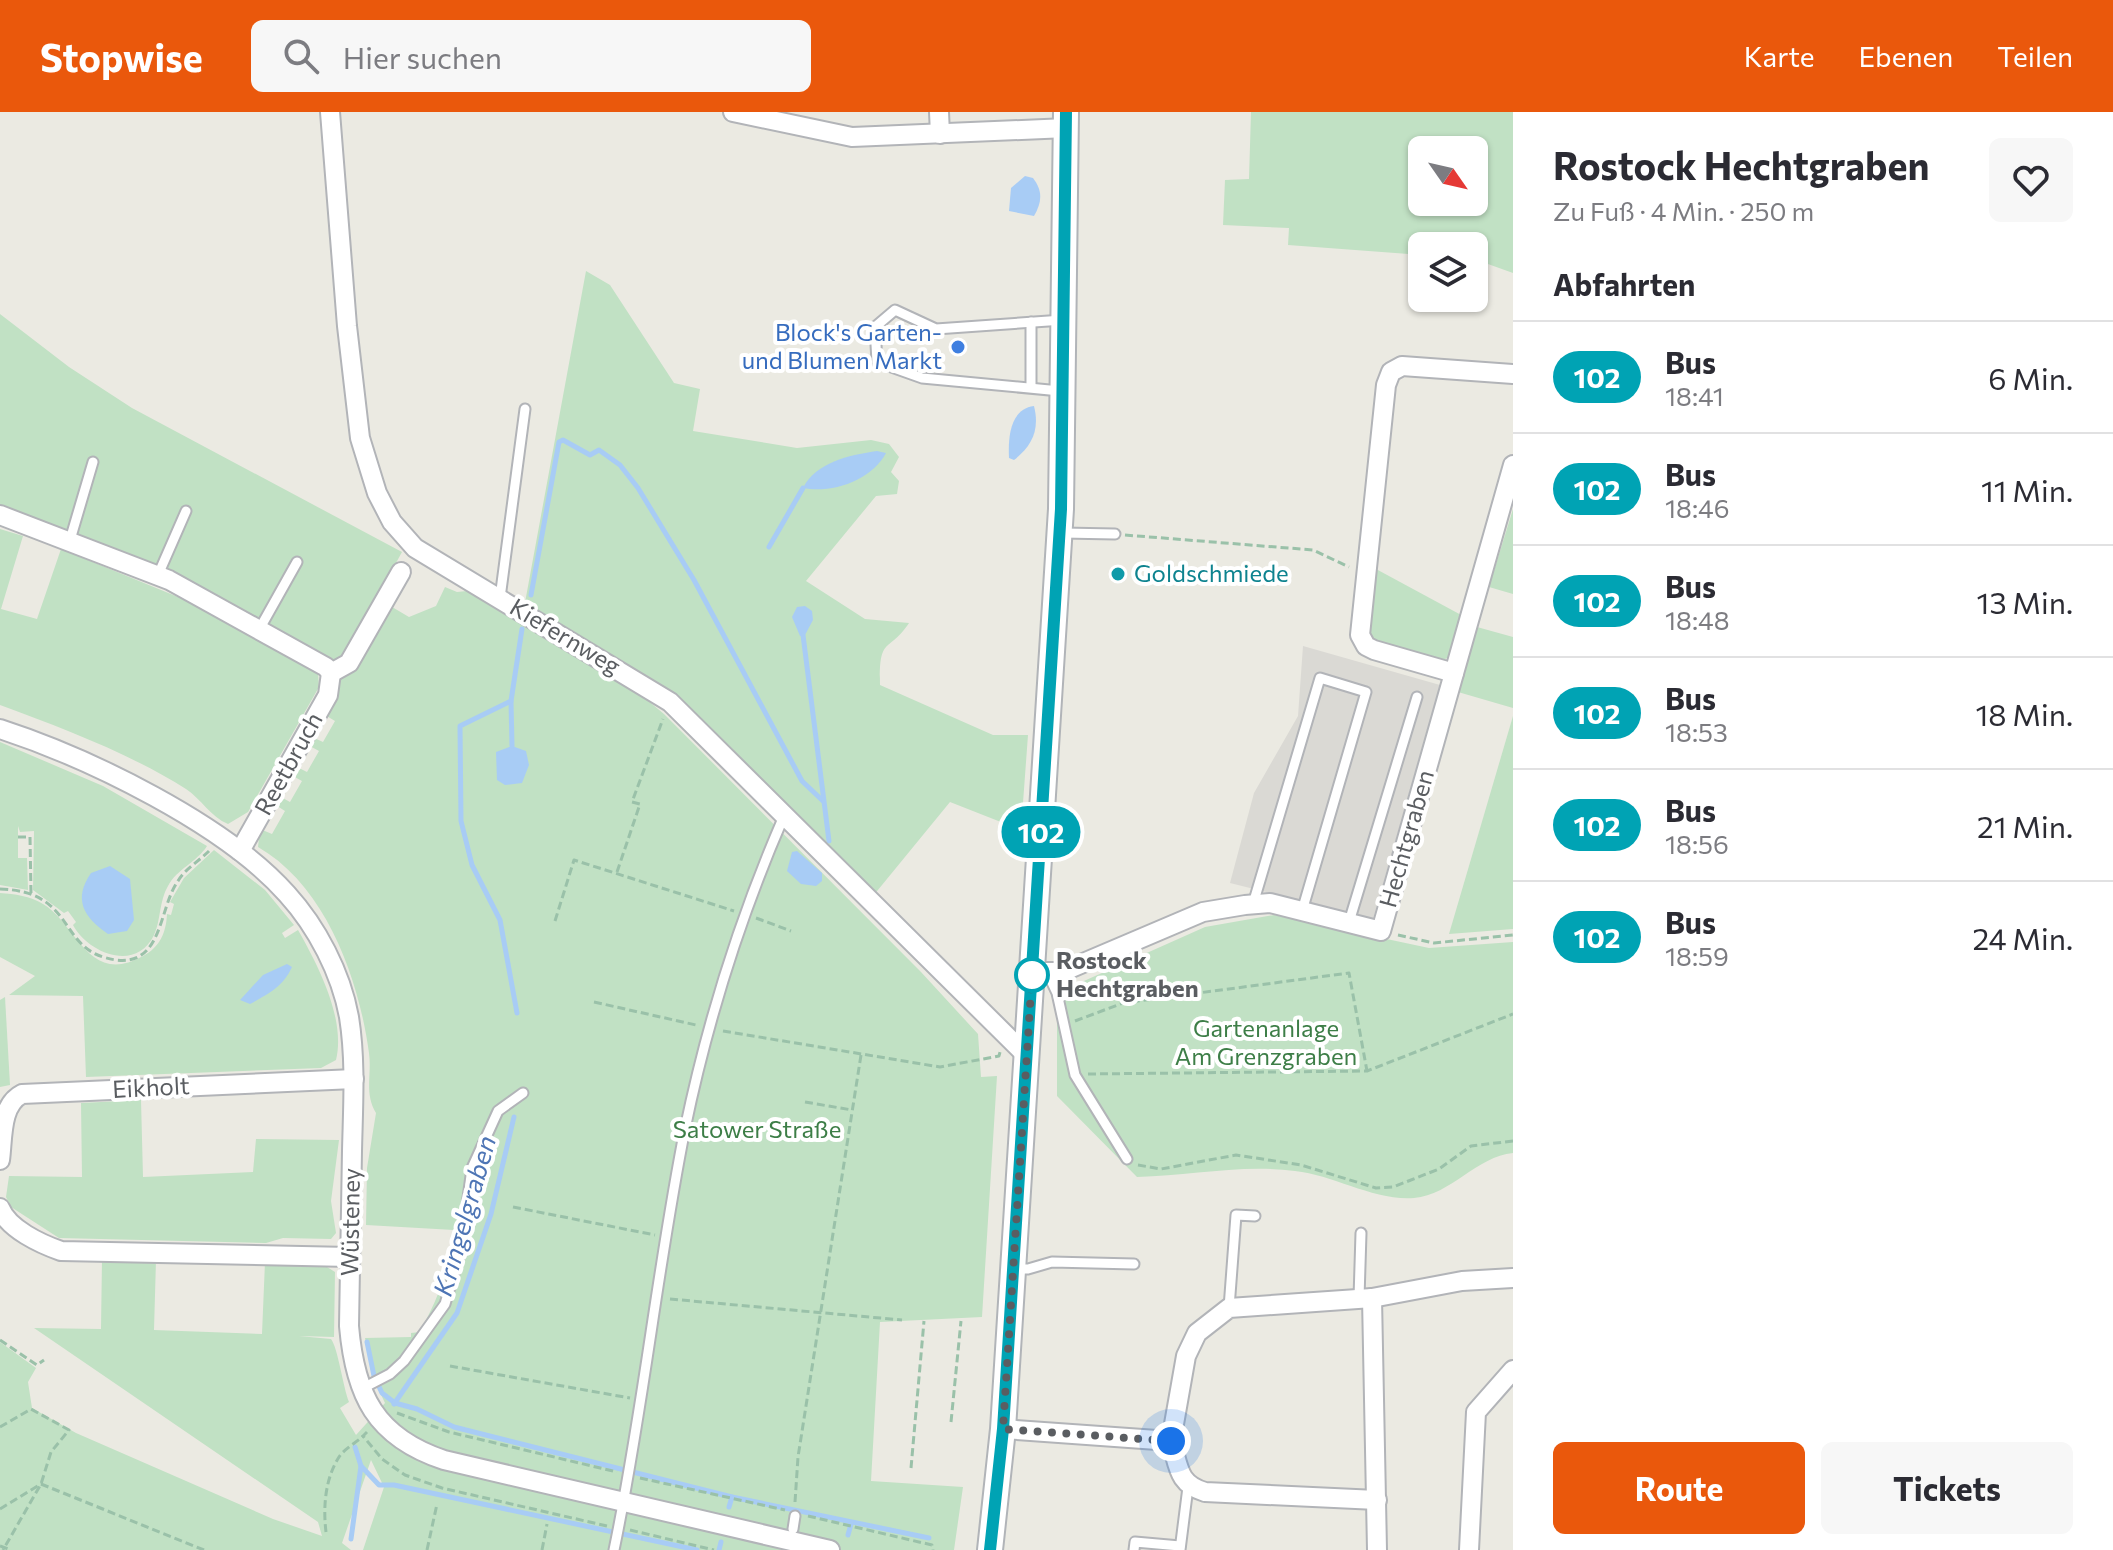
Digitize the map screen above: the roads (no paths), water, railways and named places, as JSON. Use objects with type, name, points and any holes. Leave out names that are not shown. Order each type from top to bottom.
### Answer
[{"type":"main road","points":[[990,1550],[1003,1429],[1028,1057],[1040,972],[1064,392],[1066,120]]},
{"type":"street","name":"Kiefernweg","points":[[330,112],[347,326],[360,438],[377,493],[392,522],[415,548],[670,702],[1028,1057]]},
{"type":"street","points":[[733,112],[852,137],[940,134],[1066,120]]},
{"type":"street","points":[[939,112],[940,134]]},
{"type":"street","points":[[1454,673],[1366,646],[1360,635],[1386,385],[1391,372],[1402,366],[1513,374]]},
{"type":"street","name":"Hechtgraben","points":[[1040,972],[1062,972],[1203,912],[1253,904],[1270,903],[1381,931],[1513,465]]},
{"type":"street","points":[[0,515],[158,575],[260,628],[331,673]]},
{"type":"street","name":"Reetbruch","points":[[240,851],[328,695],[331,673],[349,663],[401,572]]},
{"type":"street","name":"Wüsteney","points":[[0,729],[106,773],[240,851],[286,893],[328,956],[340,982],[349,1015],[354,1079],[349,1326],[385,1418],[402,1441],[444,1460],[830,1550]]},
{"type":"street","name":"Eikholt","points":[[0,1160],[5,1100],[22,1094],[354,1079]]},
{"type":"street","points":[[0,1208],[2,1214],[26,1234],[61,1251],[350,1257]]},
{"type":"street","points":[[1377,1500],[1205,1492],[1188,1487],[1171,1441],[1186,1356],[1197,1333],[1229,1308],[1366,1298],[1462,1281],[1513,1278]]},
{"type":"street","points":[[1366,1298],[1377,1550]]},
{"type":"street","points":[[1469,1550],[1476,1412],[1513,1370]]},
{"type":"street","points":[[1003,1429],[1171,1441]]},
{"type":"lane","points":[[1064,392],[922,378],[877,362],[875,327],[895,310],[936,329],[1066,320]]},
{"type":"lane","points":[[1031,322],[1031,387]]},
{"type":"lane","points":[[500,598],[525,409]]},
{"type":"lane","points":[[70,540],[93,462]]},
{"type":"lane","points":[[158,575],[186,511]]},
{"type":"lane","points":[[1059,533],[1115,534]]},
{"type":"lane","points":[[401,572],[415,548]]},
{"type":"lane","points":[[260,628],[297,562]]},
{"type":"lane","points":[[1253,904],[1320,678],[1366,692],[1302,911]]},
{"type":"lane","points":[[1349,922],[1417,697]]},
{"type":"lane","points":[[614,1550],[686,1128],[710,1029],[746,915],[784,816]]},
{"type":"lane","points":[[1040,972],[1065,1025],[1075,1075],[1127,1159]]},
{"type":"lane","points":[[370,1384],[404,1361],[445,1304],[461,1250],[472,1168],[498,1111],[523,1093]]},
{"type":"lane","points":[[1229,1308],[1236,1215],[1255,1216]]},
{"type":"lane","points":[[1361,1233],[1366,1298]]},
{"type":"lane","points":[[1013,1268],[1028,1269],[1052,1262],[1134,1264]]},
{"type":"lane","points":[[1134,1550],[1135,1542],[1180,1548],[1188,1487]]},
{"type":"lane","points":[[793,1529],[795,1512]]},
{"type":"water","points":[[1025,176],[1033,178],[1040,192],[1039,206],[1034,216],[1009,211],[1011,188]]},
{"type":"water","points":[[1034,406],[1036,423],[1033,437],[1020,455],[1014,460],[1009,458],[1010,433],[1015,418],[1026,408]]},
{"type":"water","points":[[877,451],[886,453],[880,463],[861,478],[838,487],[803,488],[816,472],[835,461]]},
{"type":"water","points":[[805,606],[812,611],[813,620],[805,635],[800,636],[792,617],[797,607]]},
{"type":"water","points":[[512,746],[526,751],[529,765],[522,783],[505,785],[497,780],[496,752]]},
{"type":"water","points":[[797,851],[822,873],[822,881],[816,886],[801,884],[787,871],[792,852]]},
{"type":"water","points":[[110,866],[130,879],[134,920],[127,931],[108,934],[92,921],[83,907],[82,899],[91,873]]},
{"type":"water","points":[[287,964],[292,967],[274,989],[250,1004],[240,1000],[263,975]]},
{"type":"waterway","points":[[531,595],[559,442],[563,440],[590,455],[599,450],[620,465],[638,488],[694,580],[802,781],[823,801]]},
{"type":"waterway","points":[[769,547],[803,488]]},
{"type":"waterway","name":"Kringelgraben","points":[[517,1013],[500,920],[472,865],[461,821],[460,726],[511,701],[522,629]]},
{"type":"waterway","points":[[803,635],[829,841]]},
{"type":"waterway","points":[[511,701],[512,746]]},
{"type":"waterway","name":"Kringelgraben","points":[[394,1404],[457,1313],[491,1214],[514,1117]]},
{"type":"waterway","points":[[367,1342],[374,1376],[382,1393],[395,1403],[417,1409],[454,1427],[732,1497],[929,1538]]},
{"type":"waterway","name":"Kringelgraben","points":[[351,1539],[361,1466],[355,1447]]},
{"type":"waterway","points":[[361,1466],[379,1485],[394,1485],[697,1550]]},
{"type":"waterway","points":[[729,1507],[732,1497]]},
{"type":"waterway","points":[[848,1535],[851,1524]]},
{"type":"waterway","points":[[719,1550],[721,1542]]},
{"type":"place","name":"Block's Garten- und Blumen Markt","points":[[958,347]]},
{"type":"place","name":"Goldschmiede","points":[[1118,574]]},
{"type":"place","name":"Rostock Hechtgraben","points":[[1032,975]]},
{"type":"park label","name":"Gartenanlage Am Grenzgraben","points":[[1266,1043]]},
{"type":"park label","name":"Satower Straße","points":[[757,1130]]}]
